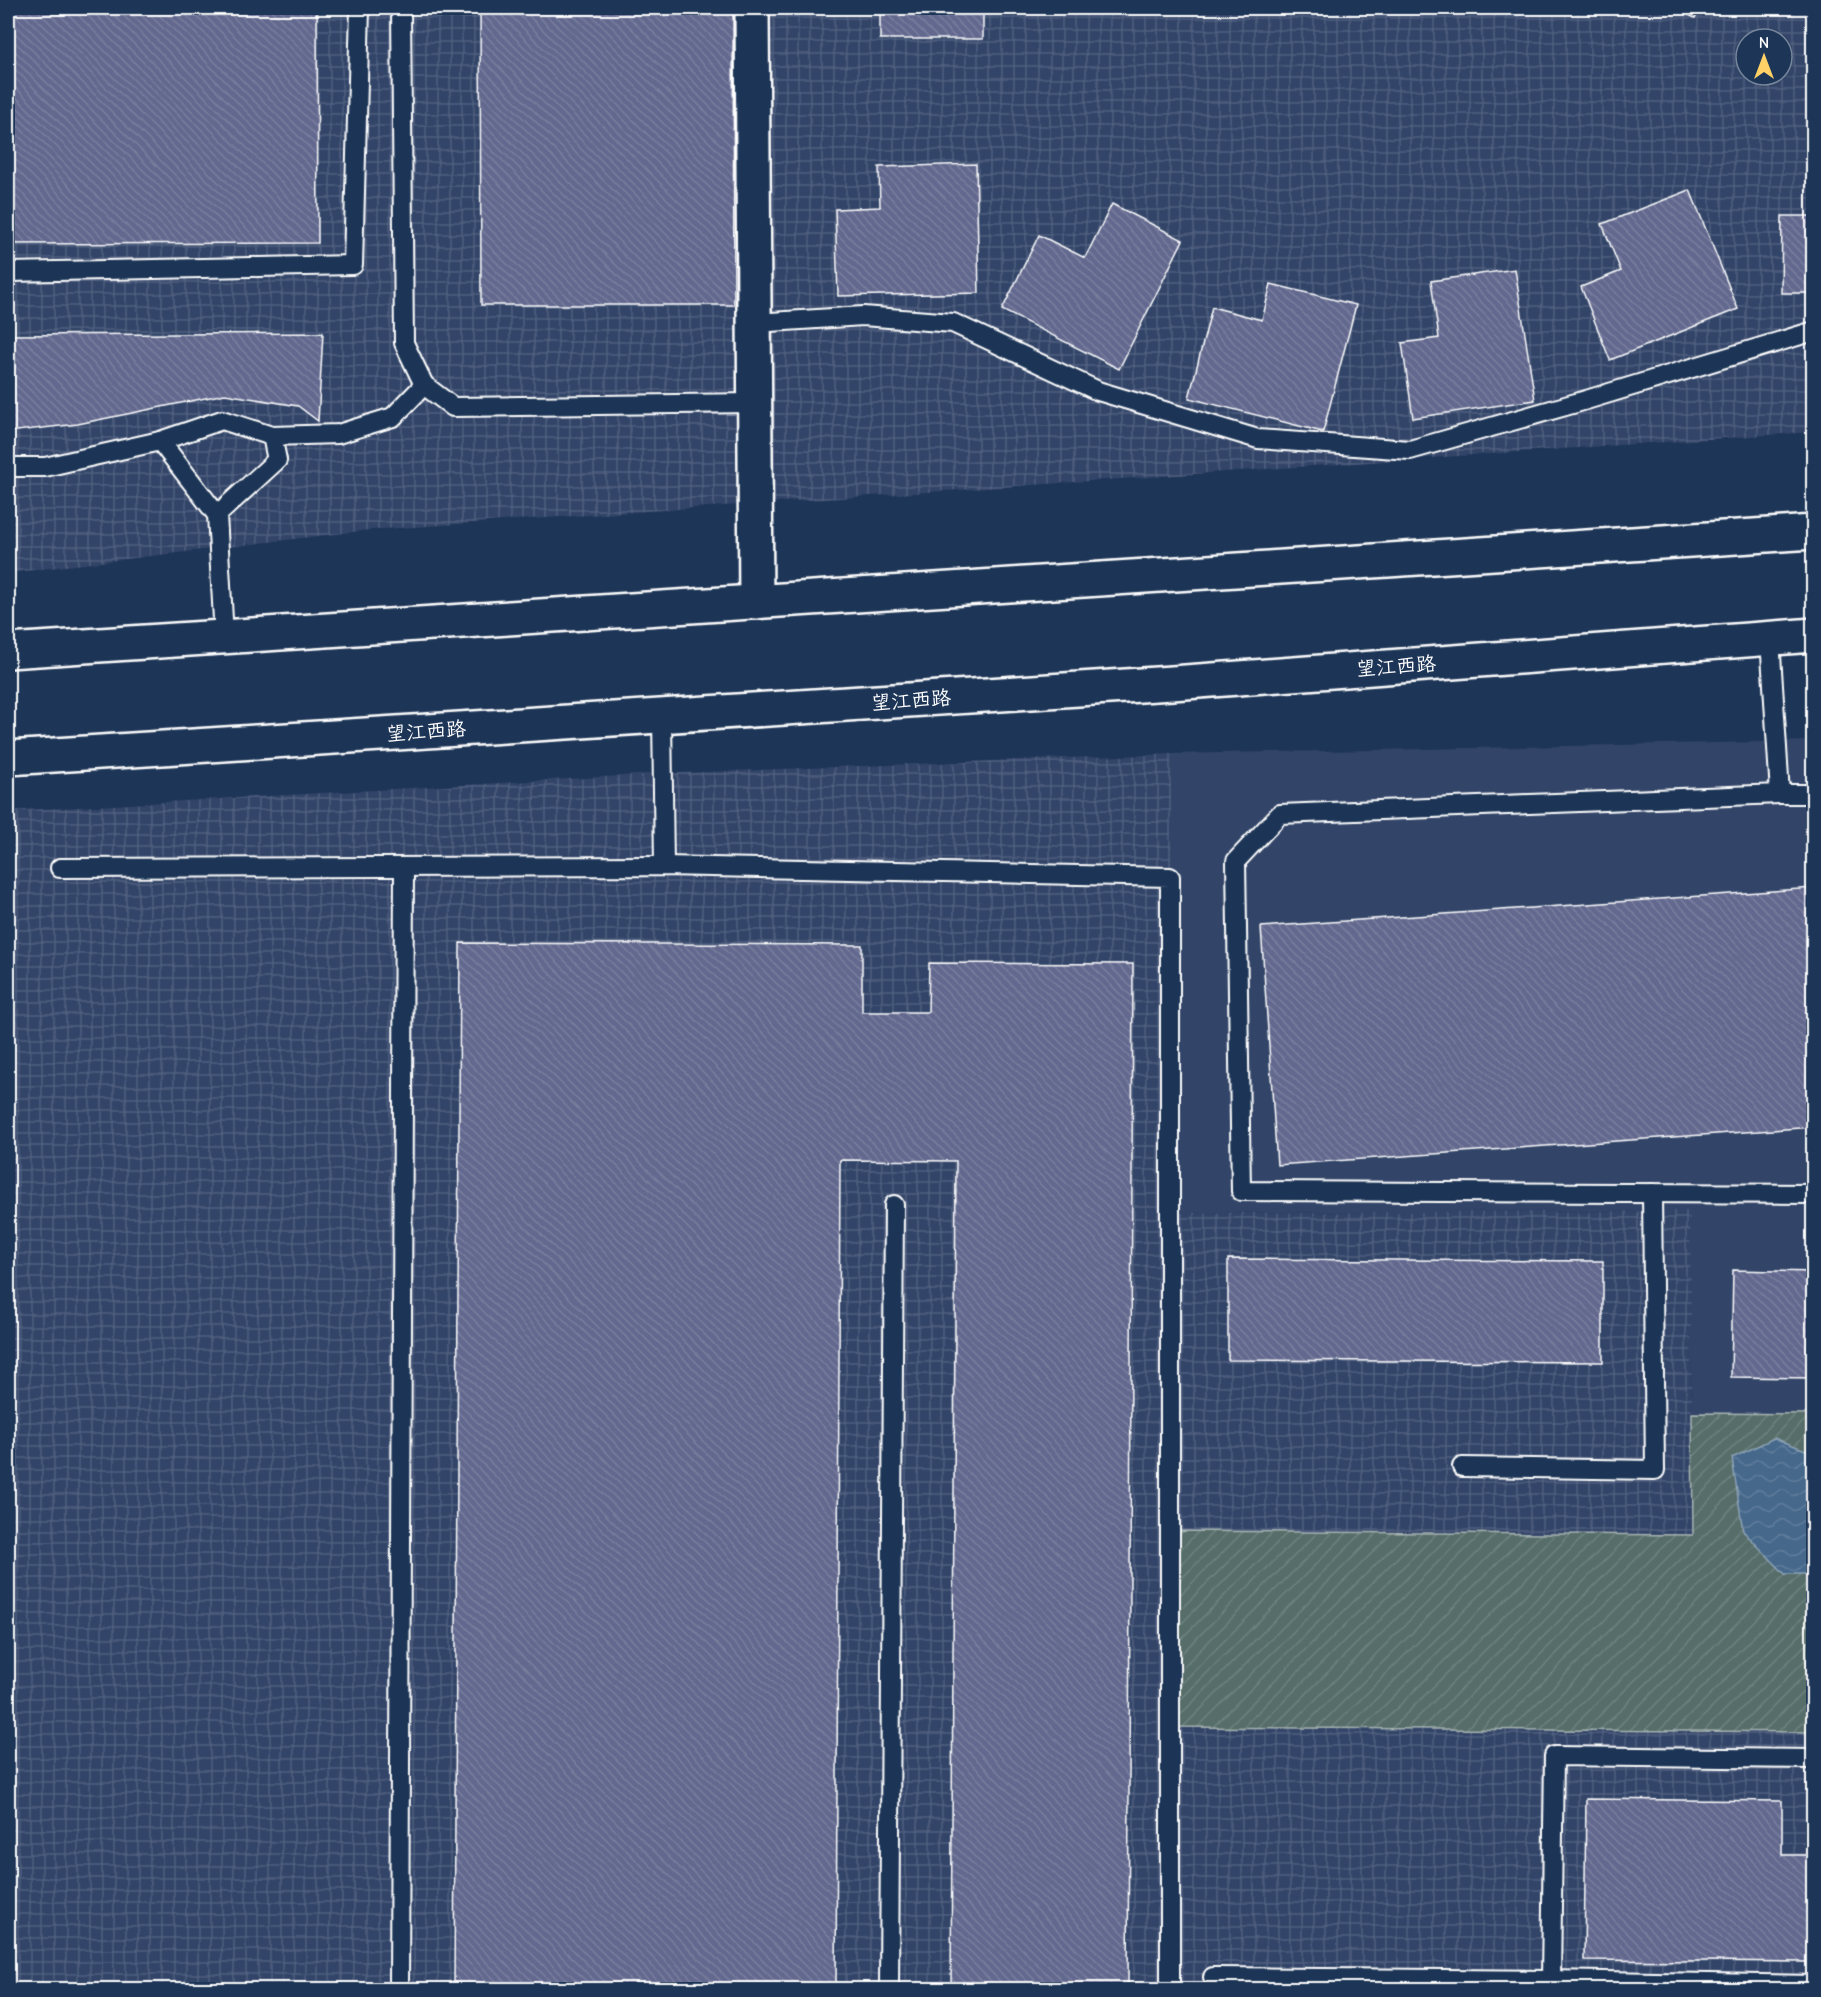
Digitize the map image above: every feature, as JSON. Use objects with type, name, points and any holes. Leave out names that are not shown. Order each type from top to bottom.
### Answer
[{"type":"main road","points":[[752,8],[756,602]]},
{"type":"main road","points":[[8,651],[1814,532]]},
{"type":"main road","name":"望江西路","points":[[8,758],[1183,682],[1814,635]]},
{"type":"lane","points":[[8,272],[353,265],[360,8]]},
{"type":"lane","points":[[401,8],[404,343],[424,385],[453,407],[754,403]]},
{"type":"lane","points":[[754,323],[863,316],[953,323],[1098,391],[1258,439],[1410,450],[1583,401],[1814,331]]},
{"type":"lane","points":[[8,467],[45,467],[160,441],[222,420],[272,436],[338,434],[393,417],[424,385]]},
{"type":"lane","points":[[217,515],[277,460],[272,436]]},
{"type":"lane","points":[[160,441],[217,515],[224,637]]},
{"type":"lane","points":[[1770,639],[1780,794]]},
{"type":"lane","points":[[662,716],[664,866]]},
{"type":"lane","points":[[1814,794],[1280,814],[1236,861],[1241,1191],[1814,1194]]},
{"type":"lane","points":[[60,868],[664,866],[1170,877],[1170,1989]]},
{"type":"lane","points":[[399,1989],[404,867]]},
{"type":"lane","points":[[1462,1467],[1655,1470],[1652,1192]]},
{"type":"lane","points":[[889,1989],[894,1204]]},
{"type":"lane","points":[[1551,1980],[1554,1756],[1814,1759]]},
{"type":"lane","points":[[1213,1977],[1814,1984]]},
{"type":"shaded area","points":[[8,8],[1813,8],[1813,432],[370,530],[8,573]]},
{"type":"shaded area","points":[[1813,741],[1813,1414],[1692,1413],[1689,1211],[1170,1213],[1171,754]]},
{"type":"shaded area","points":[[1171,754],[1171,1213],[1690,1211],[1693,1535],[1171,1531],[1171,1727],[1813,1732],[1813,1989],[8,1990],[8,811],[655,774]]},
{"type":"green space","points":[[1692,1413],[1813,1414],[1813,1732],[1170,1727],[1170,1531],[1693,1535]]},
{"type":"water","points":[[1774,1438],[1808,1451],[1813,1449],[1813,1574],[1785,1574],[1743,1531],[1732,1458]]},
{"type":"building","points":[[8,8],[317,8],[318,243],[8,244]]},
{"type":"building","points":[[480,8],[733,8],[734,305],[481,305]]},
{"type":"building","points":[[880,8],[983,8],[983,39],[880,39]]},
{"type":"building","points":[[1674,8],[1700,8],[1695,18]]},
{"type":"building","points":[[976,164],[979,293],[838,296],[835,209],[880,207],[879,167]]},
{"type":"building","points":[[1690,190],[1738,309],[1610,360],[1581,287],[1621,271],[1602,224]]},
{"type":"building","points":[[1112,204],[1183,240],[1119,369],[1002,310],[1039,235],[1085,258]]},
{"type":"building","points":[[1782,216],[1814,216],[1814,293],[1781,293]]},
{"type":"building","points":[[1515,269],[1535,400],[1413,418],[1402,343],[1439,338],[1431,281]]},
{"type":"building","points":[[1271,284],[1356,305],[1323,432],[1189,398],[1212,307],[1262,320]]},
{"type":"building","points":[[323,333],[318,421],[298,406],[225,394],[78,424],[8,432],[8,335]]},
{"type":"building","points":[[1814,888],[1814,1127],[1277,1165],[1261,927]]},
{"type":"building","points":[[460,943],[862,945],[862,1012],[928,1012],[929,963],[1133,964],[1128,1990],[951,1990],[956,1161],[840,1160],[836,1990],[454,1990]]},
{"type":"building","points":[[1228,1259],[1603,1261],[1603,1362],[1228,1360]]},
{"type":"building","points":[[1733,1270],[1814,1272],[1814,1378],[1731,1377]]},
{"type":"building","points":[[1586,1799],[1782,1801],[1782,1855],[1814,1855],[1813,1962],[1584,1960]]}]
